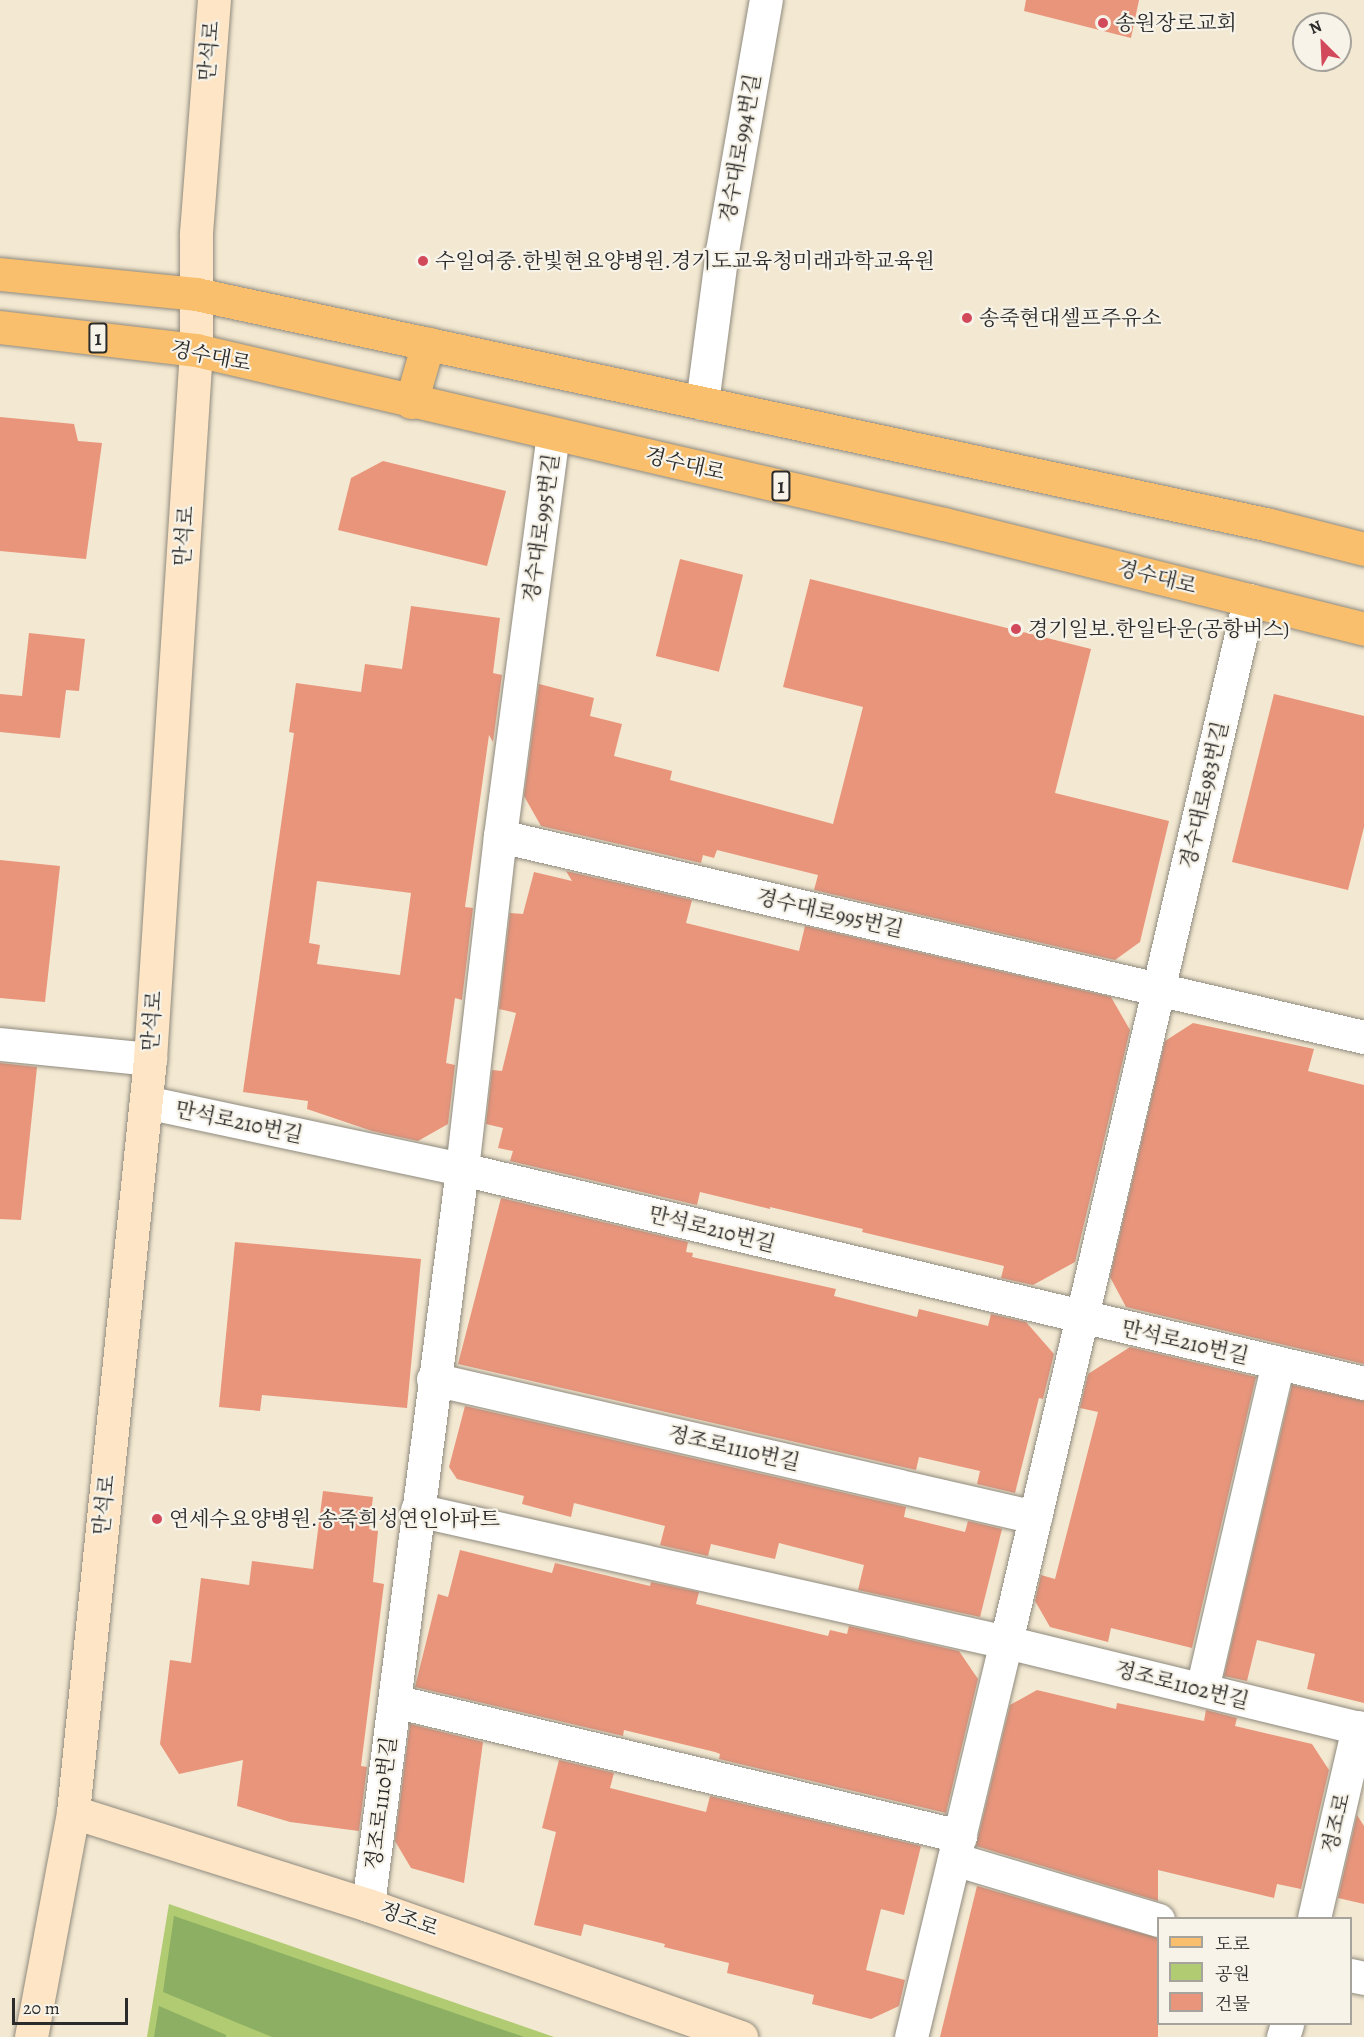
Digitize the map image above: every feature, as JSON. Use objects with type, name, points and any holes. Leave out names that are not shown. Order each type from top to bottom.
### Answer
[{"type":"main road","name":"만석로","points":[[31,2037],[73,1812],[150,1059],[196,350],[197,221],[214,0]]},
{"type":"main road","points":[[0,274],[196,294],[1270,525],[1364,549]]},
{"type":"main road","name":"경수대로","points":[[0,327],[196,350],[411,402],[944,524],[1364,629]]},
{"type":"main road","points":[[411,402],[428,343]]},
{"type":"main road","name":"정조로","points":[[73,1812],[368,1905],[741,2037]]},
{"type":"street","name":"경수대로994번길","points":[[702,403],[722,251],[766,0]]},
{"type":"street","name":"경수대로995번길","points":[[462,1169],[500,836],[554,434]]},
{"type":"street","name":"경수대로983번길","points":[[1081,1318],[1160,990],[1249,600]]},
{"type":"street","name":"경수대로995번길","points":[[500,836],[1160,990]]},
{"type":"street","points":[[1160,990],[1364,1037]]},
{"type":"street","points":[[0,1044],[150,1059]]},
{"type":"street","name":"만석로210번길","points":[[146,1102],[462,1169],[1081,1318],[1364,1383]]},
{"type":"street","name":"정조로1110번길","points":[[368,1905],[462,1169]]},
{"type":"street","points":[[911,2037],[1081,1318]]},
{"type":"street","name":"만석로210번길","points":[[1202,1689],[1278,1363]]},
{"type":"street","name":"정조로1110번길","points":[[434,1380],[1035,1517]]},
{"type":"street","points":[[417,1510],[1006,1642]]},
{"type":"street","name":"정조로1102번길","points":[[1006,1642],[1361,1728]]},
{"type":"street","points":[[394,1701],[957,1848],[1157,1920]]},
{"type":"street","name":"정조로","points":[[1314,1917],[1361,1728]]},
{"type":"green space","points":[[169,1904],[554,2037],[147,2037]]},
{"type":"green space","points":[[174,1916],[524,2037],[272,2037],[163,1992]]},
{"type":"green space","points":[[159,2006],[226,2035],[226,2037],[154,2037]]},
{"type":"building","name":"송원장로교회","points":[[1026,0],[1139,0],[1131,38],[1024,11]]},
{"type":"building","points":[[0,417],[74,424],[78,441],[102,443],[86,559],[0,551]]},
{"type":"building","points":[[383,461],[506,491],[487,566],[338,530],[351,478]]},
{"type":"building","points":[[680,559],[743,575],[719,672],[656,656]]},
{"type":"building","points":[[810,579],[1091,649],[1055,793],[1169,821],[1140,942],[1115,960],[814,890],[818,875],[717,850],[714,858],[703,855],[701,863],[541,826],[524,796],[539,684],[594,698],[590,716],[622,724],[614,756],[672,771],[670,780],[833,824],[863,707],[783,687]]},
{"type":"building","points":[[411,606],[500,618],[493,673],[502,675],[493,742],[489,735],[465,907],[473,908],[462,1000],[455,998],[446,1063],[455,1065],[448,1124],[418,1141],[372,1131],[307,1109],[308,1101],[243,1092],[294,733],[289,732],[296,683],[361,692],[365,664],[402,669]],"holes":[[[317,881],[411,893],[400,975],[317,964],[320,945],[309,943]]]},
{"type":"building","points":[[29,633],[85,639],[79,691],[66,690],[60,738],[0,732],[0,694],[22,696]]},
{"type":"building","points":[[1274,694],[1364,716],[1364,827],[1348,890],[1232,862]]},
{"type":"building","points":[[0,860],[60,866],[45,1002],[0,998]]},
{"type":"building","points":[[566,871],[692,900],[686,923],[799,951],[805,926],[1111,997],[1130,1030],[1075,1262],[1033,1285],[1001,1278],[1004,1266],[862,1232],[863,1229],[700,1192],[697,1205],[510,1161],[513,1151],[498,1148],[503,1128],[486,1124],[492,1070],[502,1071],[516,1013],[499,1009],[510,913],[523,914],[534,872],[572,881]]},
{"type":"building","points":[[1193,1023],[1314,1049],[1308,1071],[1364,1085],[1364,1364],[1126,1307],[1110,1277],[1165,1041]]},
{"type":"building","points":[[0,1063],[37,1067],[21,1220],[0,1219]]},
{"type":"building","points":[[501,1198],[688,1242],[686,1252],[693,1253],[692,1257],[836,1289],[834,1296],[917,1317],[919,1309],[988,1326],[991,1314],[1026,1322],[1054,1354],[1043,1399],[1039,1398],[1015,1493],[977,1484],[980,1471],[919,1457],[916,1470],[458,1364]]},
{"type":"building","points":[[235,1242],[421,1259],[407,1408],[262,1395],[260,1411],[219,1407]]},
{"type":"building","points":[[1130,1347],[1256,1377],[1192,1648],[1111,1628],[1108,1642],[1050,1627],[1035,1601],[1041,1575],[1055,1579],[1098,1412],[1080,1408],[1088,1374]]},
{"type":"building","points":[[1292,1385],[1364,1401],[1364,1703],[1307,1689],[1315,1654],[1257,1640],[1247,1681],[1224,1676]]},
{"type":"building","points":[[465,1406],[906,1507],[904,1517],[965,1532],[968,1521],[1002,1529],[980,1617],[858,1590],[864,1565],[779,1543],[775,1559],[711,1544],[708,1556],[660,1545],[665,1526],[574,1503],[571,1517],[522,1504],[524,1496],[457,1479],[449,1467]]},
{"type":"building","points":[[323,1491],[373,1497],[369,1529],[378,1531],[373,1582],[384,1584],[361,1766],[367,1767],[359,1831],[290,1822],[237,1806],[243,1760],[179,1774],[160,1744],[170,1660],[191,1663],[201,1578],[249,1585],[252,1561],[313,1569]]},
{"type":"building","points":[[460,1550],[552,1573],[555,1563],[650,1586],[651,1582],[699,1592],[696,1604],[828,1636],[830,1630],[847,1634],[849,1626],[959,1651],[978,1679],[946,1813],[719,1759],[720,1754],[715,1752],[624,1730],[623,1736],[415,1687],[438,1594],[448,1597]]},
{"type":"building","points":[[1037,1690],[1116,1709],[1117,1703],[1204,1721],[1206,1710],[1237,1718],[1235,1726],[1312,1744],[1329,1770],[1301,1889],[1277,1884],[1274,1898],[1158,1870],[1158,1901],[976,1846],[1010,1705]]},
{"type":"building","points":[[410,1724],[483,1742],[464,1883],[411,1868],[395,1841]]},
{"type":"building","points":[[559,1760],[614,1773],[610,1788],[706,1812],[710,1796],[921,1846],[904,1915],[881,1909],[866,1970],[905,1980],[899,2006],[871,2019],[812,2004],[814,1995],[727,1973],[729,1963],[664,1947],[665,1944],[584,1924],[581,1936],[534,1925],[556,1832],[542,1828]]},
{"type":"building","points":[[1357,1815],[1364,1826],[1364,1904],[1338,1898]]},
{"type":"building","points":[[977,1886],[1157,1938],[1158,2037],[940,2037]]},
{"type":"place","name":"송원장로교회","points":[[1103,23]]},
{"type":"place","name":"수일여중.한빛현요양병원.경기도교육청미래과학교육원","points":[[423,261]]},
{"type":"place","name":"송죽현대셀프주유소","points":[[967,318]]},
{"type":"place","name":"경기일보.한일타운(공항버스)","points":[[1016,629]]},
{"type":"place","name":"연세수요양병원.송죽희성연인아파트","points":[[157,1519]]}]
